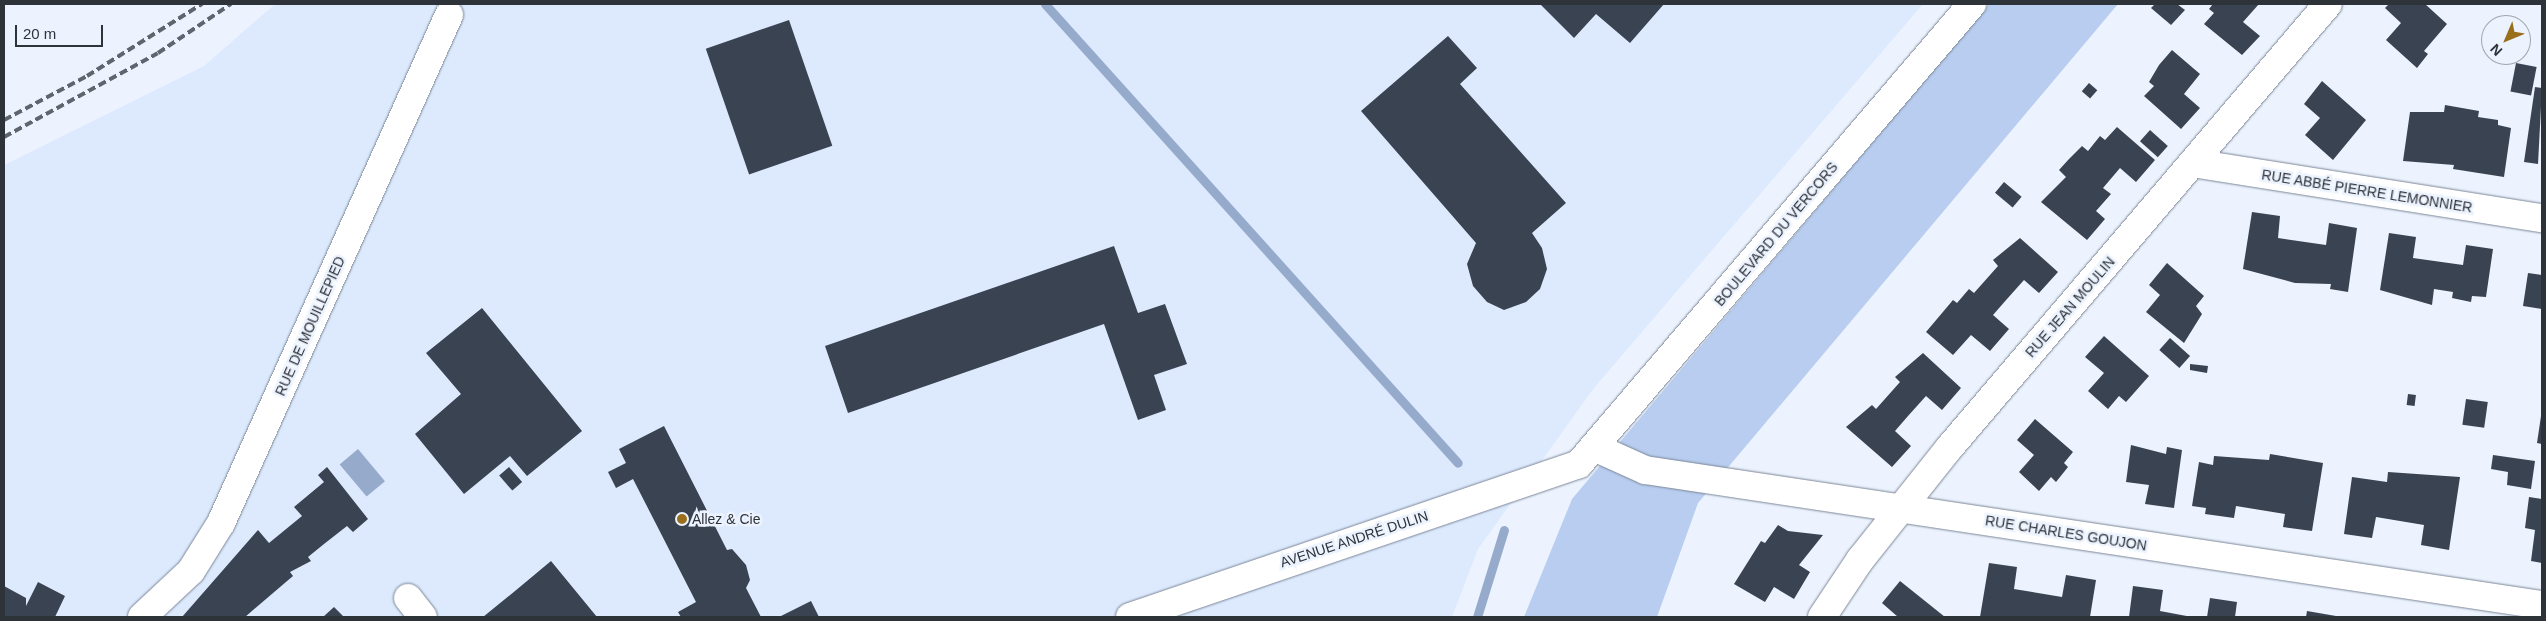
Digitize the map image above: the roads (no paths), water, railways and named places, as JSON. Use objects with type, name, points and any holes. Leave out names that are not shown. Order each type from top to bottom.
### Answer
[{"type":"street","name":"BOULEVARD DU VERCORS","points":[[1587,456],[1972,4]]},
{"type":"street","name":"RUE JEAN MOULIN","points":[[1822,617],[1901,508],[2328,4]]},
{"type":"street","name":"RUE DE MOUILLEPIED","points":[[142,617],[191,571],[221,523],[449,15]]},
{"type":"street","name":"RUE ABBÉ PIERRE LEMONNIER","points":[[2193,163],[2542,218]]},
{"type":"street","name":"AVENUE ANDRÉ DULIN","points":[[1130,617],[1494,492],[1587,456]]},
{"type":"street","name":"RUE CHARLES GOUJON","points":[[1587,456],[1645,470],[2542,605]]},
{"type":"waterway","points":[[1045,4],[1458,463]]},
{"type":"waterway","points":[[1477,617],[1504,530]]},
{"type":"railway","points":[[4,120],[87,76],[202,4]]},
{"type":"railway","points":[[4,137],[158,53],[231,4]]},
{"type":"place","name":"Allez & Cie","points":[[682,519]]}]
